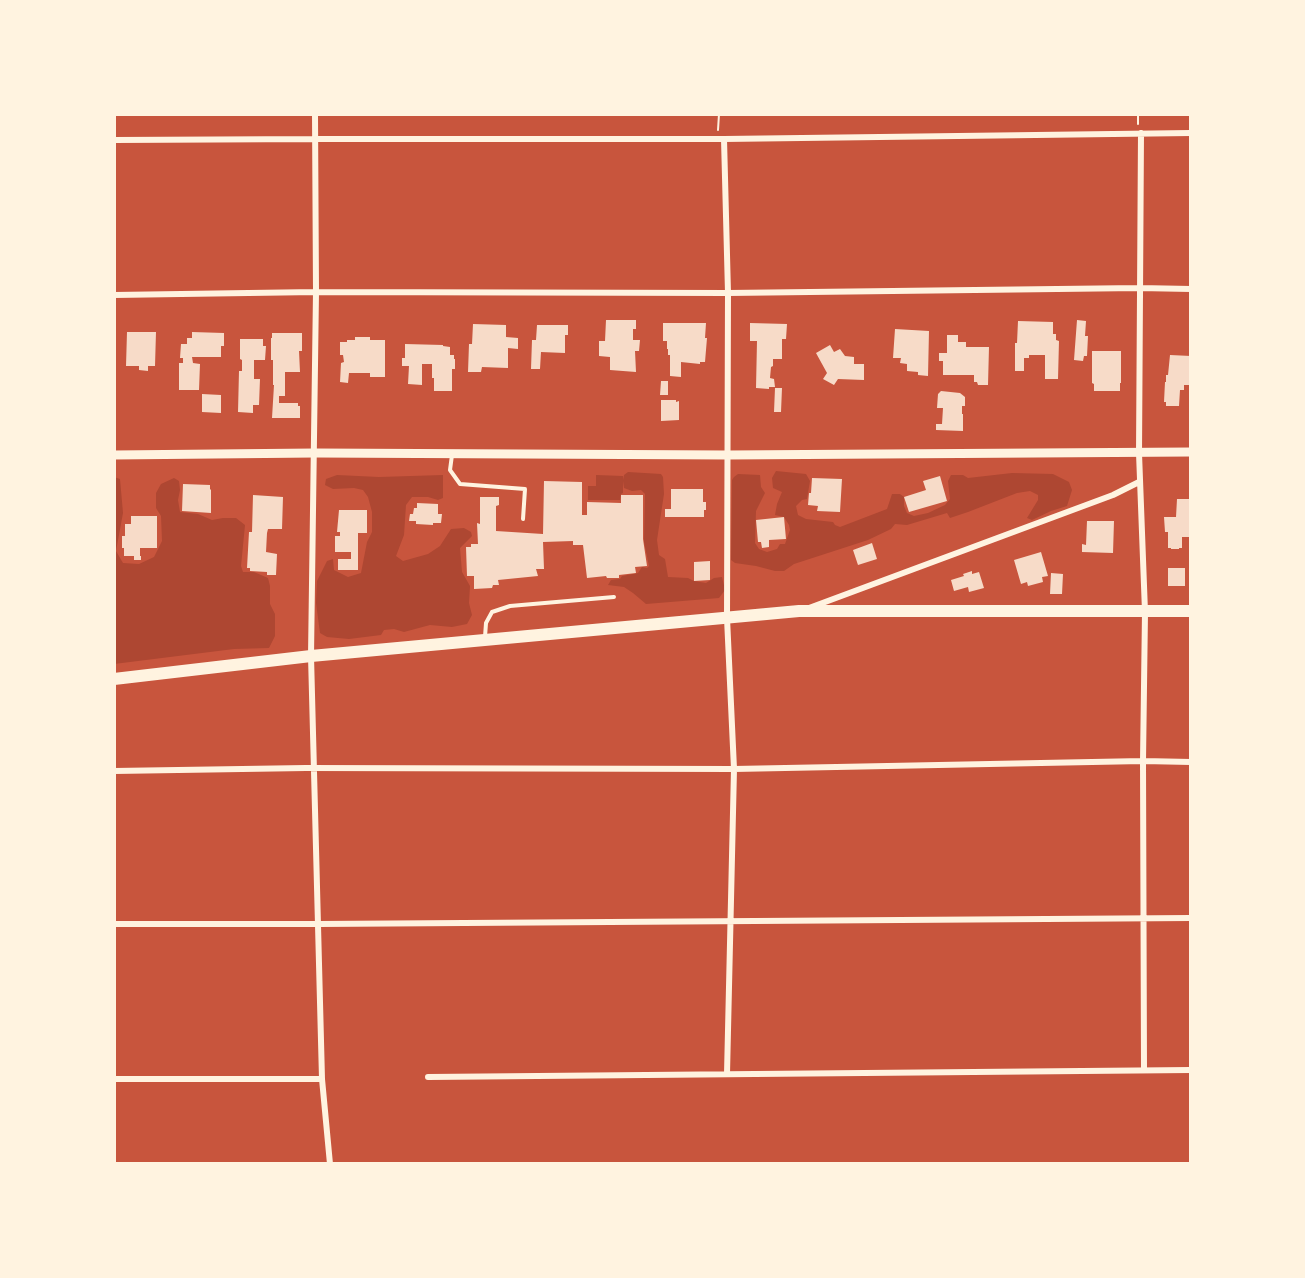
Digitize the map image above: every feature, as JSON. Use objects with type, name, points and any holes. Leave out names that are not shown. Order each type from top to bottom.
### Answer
[{"type":"main road","points":[[114,679],[311,656],[799,611],[1191,611]]},
{"type":"street","points":[[315,114],[315,453],[311,656],[322,1079],[330,1164]]},
{"type":"street","points":[[1141,133],[1139,482],[1145,612],[1144,1070]]},
{"type":"street","points":[[114,140],[721,139],[1191,133]]},
{"type":"street","points":[[721,139],[728,293],[728,618],[734,769],[728,1074]]},
{"type":"street","points":[[114,295],[316,292],[728,293],[1191,289]]},
{"type":"street","points":[[114,455],[1191,452]]},
{"type":"street","points":[[799,611],[1113,495],[1139,482]]},
{"type":"street","points":[[114,771],[315,768],[734,769],[1191,762]]},
{"type":"street","points":[[114,924],[1191,918]]},
{"type":"street","points":[[428,1077],[1191,1070]]},
{"type":"street","points":[[114,1079],[322,1079]]},
{"type":"lane","points":[[452,454],[450,470],[460,484],[525,489],[523,519]]},
{"type":"lane","points":[[486,640],[486,622],[492,612],[510,606],[614,597]]},
{"type":"path","points":[[719,114],[721,139]]},
{"type":"shaded area","points":[[776,471],[806,474],[810,481],[807,499],[802,500],[796,506],[798,515],[806,519],[833,522],[840,527],[887,509],[892,494],[900,494],[904,497],[907,513],[914,516],[928,513],[945,505],[950,499],[948,481],[951,475],[963,475],[968,478],[1012,473],[1053,474],[1069,482],[1072,490],[1067,506],[1032,520],[1027,518],[1038,500],[1038,495],[1030,491],[1017,493],[950,518],[947,513],[907,525],[895,524],[891,529],[868,540],[794,564],[784,571],[735,563],[731,560],[732,480],[738,474],[760,475],[761,487],[765,493],[756,511],[755,543],[759,549],[767,552],[777,549],[780,544],[785,544],[790,530],[784,517],[775,515],[782,492],[773,488],[772,478]]},
{"type":"shaded area","points":[[628,472],[661,474],[663,477],[664,494],[657,540],[659,555],[665,559],[668,577],[688,578],[706,583],[714,578],[722,577],[725,590],[719,598],[646,604],[624,587],[608,585],[611,580],[638,573],[642,567],[649,566],[644,542],[645,494],[641,490],[632,491],[624,488],[623,481],[623,493],[620,500],[588,500],[588,486],[596,486],[596,475],[623,476],[623,480],[624,475]]},
{"type":"shaded area","points":[[337,475],[379,477],[443,475],[443,498],[438,500],[428,497],[412,497],[406,505],[404,535],[396,556],[403,561],[428,554],[440,546],[451,529],[464,528],[471,532],[472,536],[460,548],[462,572],[470,586],[469,603],[472,615],[467,624],[452,627],[430,625],[404,632],[394,629],[384,630],[381,635],[349,639],[327,637],[320,633],[316,603],[317,581],[327,561],[333,559],[334,570],[348,577],[361,573],[367,542],[372,532],[372,512],[368,497],[363,490],[333,489],[325,485],[326,479]]},
{"type":"shaded area","points":[[114,477],[120,479],[123,513],[116,551],[123,563],[139,564],[154,557],[162,541],[161,516],[156,508],[156,493],[161,484],[174,478],[179,481],[180,512],[198,514],[212,520],[236,518],[245,525],[241,566],[243,572],[254,572],[268,578],[270,586],[270,604],[275,614],[275,636],[269,648],[234,649],[114,664]]},
{"type":"building","points":[[606,320],[636,320],[633,340],[640,340],[639,351],[635,351],[636,372],[610,370],[610,357],[599,356],[599,341],[605,341]]},
{"type":"building","points":[[1077,320],[1086,321],[1087,356],[1084,356],[1083,361],[1074,360]]},
{"type":"building","points":[[1018,321],[1053,322],[1053,334],[1056,334],[1056,340],[1059,341],[1058,379],[1045,379],[1045,355],[1029,355],[1029,358],[1024,358],[1024,371],[1015,371]]},
{"type":"building","points":[[663,323],[706,323],[705,362],[700,362],[700,364],[681,362],[681,377],[670,376],[670,355],[668,355],[667,341],[663,341]]},
{"type":"building","points":[[750,323],[787,324],[786,339],[782,339],[782,359],[773,359],[771,367],[770,378],[774,379],[775,387],[756,388],[757,341],[750,341]]},
{"type":"building","points":[[473,324],[506,325],[506,337],[518,338],[518,349],[508,348],[508,368],[482,367],[481,372],[468,372],[469,344],[472,344]]},
{"type":"building","points":[[537,325],[568,325],[568,335],[565,335],[565,353],[541,352],[540,369],[531,369],[532,340],[536,340]]},
{"type":"building","points":[[895,329],[929,331],[928,376],[907,371],[907,364],[900,363],[901,358],[893,358]]},
{"type":"building","points":[[127,332],[156,332],[155,366],[148,366],[148,371],[139,370],[139,366],[126,366]]},
{"type":"building","points":[[192,332],[224,333],[224,346],[221,346],[221,357],[192,357],[193,363],[200,364],[199,390],[179,390],[179,363],[183,363],[183,358],[180,358],[181,344],[187,344],[187,338],[192,338]]},
{"type":"building","points":[[272,333],[302,333],[302,351],[299,351],[300,372],[285,372],[285,396],[279,396],[279,403],[298,403],[300,418],[272,418],[274,385],[273,360],[271,360]]},
{"type":"building","points":[[947,335],[958,335],[958,342],[966,342],[966,347],[989,347],[988,385],[978,385],[974,382],[974,375],[943,375],[943,361],[939,361],[939,353],[947,353]]},
{"type":"building","points":[[355,337],[385,340],[385,377],[370,377],[370,373],[349,373],[348,383],[340,382],[341,363],[344,362],[343,355],[340,355],[340,342],[355,340]]},
{"type":"building","points":[[240,339],[263,339],[263,346],[266,346],[265,360],[254,360],[254,379],[260,379],[259,405],[253,405],[253,413],[238,412],[239,371],[242,371]]},
{"type":"building","points":[[405,344],[450,347],[450,355],[454,355],[455,359],[455,369],[452,369],[452,391],[434,391],[432,364],[422,364],[422,385],[408,384],[409,366],[402,366],[402,358],[405,358]]},
{"type":"building","points":[[830,345],[834,352],[840,349],[845,356],[854,357],[854,364],[864,364],[864,380],[838,379],[834,385],[823,379],[827,373],[816,353]]},
{"type":"building","points":[[1092,351],[1121,351],[1120,391],[1094,391]]},
{"type":"building","points":[[1170,355],[1191,356],[1191,385],[1184,385],[1184,390],[1180,390],[1179,406],[1166,406],[1164,402]]},
{"type":"building","points":[[661,381],[668,381],[668,395],[660,395]]},
{"type":"building","points":[[775,388],[782,388],[781,412],[774,412]]},
{"type":"building","points":[[941,391],[960,393],[965,397],[965,406],[962,406],[963,431],[936,430],[936,424],[942,424],[943,408],[937,408],[938,394]]},
{"type":"building","points":[[202,394],[221,395],[221,413],[202,412]]},
{"type":"building","points":[[661,400],[679,401],[679,420],[661,421]]},
{"type":"building","points":[[940,476],[947,501],[909,512],[904,497],[926,490],[923,481]]},
{"type":"building","points":[[812,478],[842,479],[840,512],[817,511],[818,506],[808,505]]},
{"type":"building","points":[[544,481],[582,482],[582,515],[587,515],[587,502],[621,503],[621,495],[643,495],[643,539],[647,566],[635,567],[636,573],[619,575],[619,578],[607,578],[606,576],[587,578],[583,545],[573,545],[573,541],[543,542],[544,569],[536,569],[538,576],[498,580],[499,585],[493,585],[492,588],[474,589],[474,576],[467,576],[466,547],[478,544],[477,523],[480,524],[480,497],[499,497],[499,505],[496,506],[496,531],[543,534]]},
{"type":"building","points":[[183,484],[210,485],[211,513],[182,511]]},
{"type":"building","points":[[671,489],[703,489],[703,502],[706,502],[704,517],[665,517],[665,509],[671,509]]},
{"type":"building","points":[[253,495],[283,497],[282,529],[268,529],[267,533],[266,552],[277,554],[276,575],[250,571],[250,568],[247,568],[249,532],[252,532]]},
{"type":"building","points":[[1177,499],[1191,499],[1191,537],[1182,537],[1182,548],[1171,549],[1168,548],[1168,532],[1165,532],[1164,517],[1176,517]]},
{"type":"building","points":[[417,503],[438,504],[438,514],[442,514],[441,523],[416,524],[416,521],[409,521],[410,514],[413,514],[414,508],[417,508]]},
{"type":"building","points":[[339,510],[367,510],[367,533],[358,533],[358,570],[338,570],[338,559],[351,559],[351,552],[335,552],[335,536],[340,536],[340,532],[337,532]]},
{"type":"building","points":[[131,516],[157,516],[157,548],[140,548],[141,560],[134,560],[134,556],[124,556],[124,548],[122,548],[125,524],[131,524]]},
{"type":"building","points":[[784,517],[786,539],[769,540],[769,547],[762,548],[761,542],[758,542],[756,520]]},
{"type":"building","points":[[1087,521],[1114,521],[1113,553],[1082,552],[1082,544],[1086,545]]},
{"type":"building","points":[[872,543],[877,559],[858,565],[853,550]]},
{"type":"building","points":[[1041,552],[1048,576],[1042,577],[1043,582],[1028,586],[1027,582],[1021,584],[1014,560]]},
{"type":"building","points":[[710,561],[710,580],[694,581],[694,562]]},
{"type":"building","points":[[1168,568],[1185,568],[1185,586],[1168,586]]},
{"type":"building","points":[[972,571],[972,574],[979,572],[984,588],[969,592],[968,587],[954,591],[951,580]]},
{"type":"building","points":[[1051,573],[1063,574],[1062,594],[1050,594]]}]
